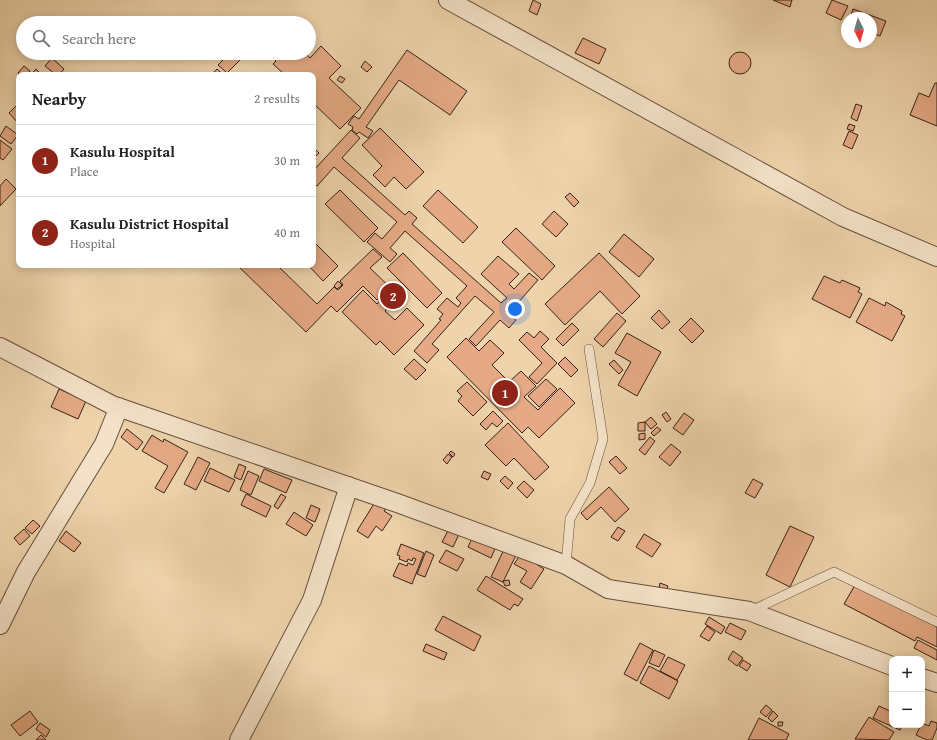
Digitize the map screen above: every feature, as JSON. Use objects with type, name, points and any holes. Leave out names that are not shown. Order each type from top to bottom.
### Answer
[{"type":"street","points":[[448,0],[843,217],[937,257]]},
{"type":"street","points":[[0,347],[119,407],[349,486],[566,565],[608,589],[749,611],[889,665]]},
{"type":"street","points":[[0,625],[26,572],[104,444],[119,407]]},
{"type":"street","points":[[239,740],[312,600],[349,486]]},
{"type":"street","points":[[925,679],[937,683]]},
{"type":"lane","points":[[566,565],[570,519],[590,483],[603,440],[590,349]]},
{"type":"lane","points":[[749,611],[834,572],[937,622]]},
{"type":"building","points":[[533,0],[541,4],[537,15],[529,11]]},
{"type":"building","points":[[773,0],[792,0],[790,7]]},
{"type":"building","points":[[832,0],[848,6],[845,12],[841,12],[841,20],[826,13]]},
{"type":"building","points":[[853,9],[861,12],[852,12]]},
{"type":"building","points":[[877,18],[886,21],[880,36],[877,35]]},
{"type":"building","points":[[583,38],[606,49],[599,64],[575,53]]},
{"type":"building","points":[[321,46],[341,66],[329,78],[361,108],[340,129],[316,106],[316,72],[282,72],[273,64],[276,61],[275,60],[316,60],[316,51]]},
{"type":"building","points":[[407,50],[467,91],[450,115],[399,80],[366,127],[373,131],[368,138],[359,132],[357,134],[352,130],[353,127],[348,124],[354,116],[359,119]]},
{"type":"building","points":[[740,52],[748,55],[751,63],[748,71],[740,74],[732,71],[729,63],[732,55]]},
{"type":"building","points":[[50,60],[54,60],[64,69],[62,72],[52,72],[45,66]]},
{"type":"building","points":[[223,60],[240,60],[228,72],[226,72],[218,65]]},
{"type":"building","points":[[365,61],[372,67],[367,72],[361,67]]},
{"type":"building","points":[[24,66],[30,71],[29,72],[19,72]]},
{"type":"building","points":[[340,76],[345,79],[342,83],[337,80]]},
{"type":"building","points":[[935,83],[937,83],[937,126],[910,115],[919,93],[929,97]]},
{"type":"building","points":[[856,104],[862,106],[857,121],[851,118]]},
{"type":"building","points":[[16,106],[16,121],[9,113]]},
{"type":"building","points":[[849,124],[855,126],[853,131],[847,129]]},
{"type":"building","points":[[6,126],[16,134],[16,138],[11,144],[0,136]]},
{"type":"building","points":[[380,128],[424,172],[406,189],[394,177],[385,187],[373,175],[382,166],[362,145]]},
{"type":"building","points":[[351,130],[360,138],[342,158],[405,215],[409,211],[417,218],[412,224],[501,303],[507,298],[481,274],[498,256],[519,274],[509,284],[514,289],[529,273],[538,280],[508,314],[516,320],[509,328],[500,320],[476,346],[469,339],[494,312],[475,296],[432,344],[439,350],[427,363],[414,351],[441,320],[439,319],[443,314],[437,309],[447,298],[458,307],[461,303],[456,298],[467,286],[405,231],[390,248],[397,254],[390,262],[367,242],[375,233],[382,239],[397,222],[334,167],[317,186],[316,168]]},
{"type":"building","points":[[849,131],[858,135],[852,149],[843,145]]},
{"type":"building","points":[[0,140],[12,149],[3,160],[0,158]]},
{"type":"building","points":[[6,179],[16,189],[0,206],[0,186]]},
{"type":"building","points":[[340,190],[378,228],[364,242],[325,204]]},
{"type":"building","points":[[438,190],[478,227],[463,243],[423,206]]},
{"type":"building","points":[[570,193],[579,202],[574,207],[565,197]]},
{"type":"building","points":[[554,211],[568,224],[556,237],[542,224]]},
{"type":"building","points":[[516,228],[555,266],[542,280],[502,242]]},
{"type":"building","points":[[624,234],[654,259],[639,277],[609,252]]},
{"type":"building","points":[[316,244],[338,266],[323,281],[311,268],[316,268]]},
{"type":"building","points":[[373,249],[382,257],[370,268],[400,297],[385,311],[395,320],[407,308],[424,325],[394,355],[380,341],[376,345],[342,312],[363,290],[377,304],[384,297],[382,295],[377,300],[363,286],[337,312],[331,306],[306,332],[240,268],[280,268],[317,304],[334,287],[338,290],[343,285],[340,281]]},
{"type":"building","points":[[403,253],[442,293],[427,308],[387,268]]},
{"type":"building","points":[[599,253],[640,296],[622,314],[600,291],[565,325],[545,304]]},
{"type":"building","points":[[824,276],[840,283],[842,280],[860,288],[858,292],[862,294],[850,318],[812,299]]},
{"type":"building","points":[[338,281],[342,285],[337,289],[334,286]]},
{"type":"building","points":[[869,298],[885,306],[886,302],[902,311],[901,314],[905,316],[892,341],[856,322]]},
{"type":"building","points":[[659,310],[670,322],[662,329],[651,318]]},
{"type":"building","points":[[617,313],[626,321],[603,347],[594,339]]},
{"type":"building","points":[[691,318],[704,331],[692,343],[679,330]]},
{"type":"building","points":[[572,323],[579,330],[563,346],[556,339]]},
{"type":"building","points":[[540,331],[549,339],[541,347],[557,363],[537,384],[529,377],[542,363],[519,340],[527,332],[534,338]]},
{"type":"building","points":[[627,333],[661,352],[637,396],[618,385],[631,362],[615,353]]},
{"type":"building","points":[[466,338],[479,351],[490,340],[504,353],[492,365],[509,382],[521,371],[536,386],[524,397],[538,410],[560,388],[575,403],[539,438],[528,427],[522,433],[447,357]]},
{"type":"building","points":[[565,357],[578,370],[571,377],[558,364]]},
{"type":"building","points":[[414,359],[426,370],[416,380],[404,369]]},
{"type":"building","points":[[614,360],[623,370],[619,374],[609,364]]},
{"type":"building","points":[[546,379],[557,389],[539,407],[528,396]]},
{"type":"building","points":[[467,382],[487,402],[473,416],[458,401],[462,396],[457,391]]},
{"type":"building","points":[[59,389],[86,401],[78,419],[51,407]]},
{"type":"building","points":[[493,411],[503,421],[497,427],[492,423],[486,430],[480,424]]},
{"type":"building","points":[[666,412],[671,419],[667,422],[662,415]]},
{"type":"building","points":[[684,413],[694,420],[683,435],[673,428]]},
{"type":"building","points":[[651,417],[657,424],[651,429],[645,422]]},
{"type":"building","points":[[645,422],[645,431],[638,431],[638,423]]},
{"type":"building","points":[[508,423],[549,467],[535,480],[514,458],[506,466],[485,445]]},
{"type":"building","points":[[657,427],[661,430],[654,436],[651,433]]},
{"type":"building","points":[[127,429],[143,442],[137,450],[121,437]]},
{"type":"building","points":[[645,433],[645,439],[639,440],[639,434]]},
{"type":"building","points":[[152,435],[163,442],[164,439],[188,452],[164,493],[155,488],[168,466],[142,451]]},
{"type":"building","points":[[650,437],[655,441],[645,455],[639,450]]},
{"type":"building","points":[[671,444],[681,452],[670,466],[659,457]]},
{"type":"building","points":[[451,451],[455,454],[453,457],[449,453]]},
{"type":"building","points":[[448,454],[452,457],[447,464],[443,460]]},
{"type":"building","points":[[616,456],[627,468],[620,474],[609,462]]},
{"type":"building","points":[[198,457],[210,463],[196,490],[184,484]]},
{"type":"building","points":[[239,464],[246,467],[241,480],[234,477]]},
{"type":"building","points":[[210,468],[235,480],[229,492],[204,481]]},
{"type":"building","points":[[264,469],[292,480],[286,493],[259,481]]},
{"type":"building","points":[[248,471],[259,476],[251,495],[240,490]]},
{"type":"building","points":[[484,471],[491,474],[488,480],[481,477]]},
{"type":"building","points":[[505,476],[513,483],[508,489],[500,481]]},
{"type":"building","points":[[753,479],[763,484],[755,498],[745,493]]},
{"type":"building","points":[[524,481],[534,490],[527,498],[517,488]]},
{"type":"building","points":[[609,487],[629,509],[615,522],[601,507],[587,520],[581,513]]},
{"type":"building","points":[[246,494],[271,506],[266,517],[241,505]]},
{"type":"building","points":[[281,494],[286,497],[278,509],[274,506]]},
{"type":"building","points":[[375,502],[386,508],[384,511],[392,516],[382,531],[376,526],[368,538],[357,531]]},
{"type":"building","points":[[311,505],[320,509],[315,522],[306,518]]},
{"type":"building","points":[[294,512],[313,525],[306,536],[286,524]]},
{"type":"building","points":[[33,520],[40,526],[32,534],[25,528]]},
{"type":"building","points":[[790,526],[814,537],[790,587],[766,575]]},
{"type":"building","points":[[450,527],[460,532],[453,547],[442,542]]},
{"type":"building","points":[[618,527],[625,531],[618,541],[611,537]]},
{"type":"building","points":[[24,529],[30,536],[20,545],[14,538]]},
{"type":"building","points":[[66,531],[81,543],[74,552],[59,541]]},
{"type":"building","points":[[474,534],[497,544],[491,558],[468,547]]},
{"type":"building","points":[[644,534],[661,544],[652,557],[636,547]]},
{"type":"building","points":[[401,544],[424,553],[412,584],[393,576],[399,563],[407,566],[408,563],[413,565],[416,559],[413,558],[412,561],[408,559],[407,562],[399,559],[400,556],[397,555]]},
{"type":"building","points":[[506,545],[518,551],[503,582],[491,577]]},
{"type":"building","points":[[446,550],[464,559],[457,571],[439,562]]},
{"type":"building","points":[[426,551],[434,555],[425,577],[417,574]]},
{"type":"building","points":[[521,554],[544,569],[531,589],[520,582],[527,571],[514,564]]},
{"type":"building","points":[[486,576],[523,599],[518,606],[514,604],[510,610],[477,590]]},
{"type":"building","points":[[509,580],[510,585],[505,586],[503,581]]},
{"type":"building","points":[[660,583],[668,586],[666,591],[659,588]]},
{"type":"building","points":[[855,585],[937,627],[937,647],[917,637],[915,641],[844,604]]},
{"type":"building","points":[[443,616],[481,636],[474,651],[435,630]]},
{"type":"building","points":[[709,617],[725,627],[721,634],[705,624]]},
{"type":"building","points":[[730,623],[746,631],[741,640],[725,632]]},
{"type":"building","points":[[707,626],[715,632],[709,641],[700,636]]},
{"type":"building","points":[[918,640],[937,650],[937,660],[914,648]]},
{"type":"building","points":[[640,643],[653,650],[637,681],[624,674]]},
{"type":"building","points":[[426,644],[447,653],[444,660],[423,651]]},
{"type":"building","points":[[654,650],[665,655],[659,667],[649,663]]},
{"type":"building","points":[[733,651],[743,658],[737,666],[728,659]]},
{"type":"building","points":[[668,657],[685,665],[677,680],[660,671]]},
{"type":"building","points":[[743,660],[751,665],[747,671],[739,666]]},
{"type":"building","points":[[649,666],[678,681],[669,699],[640,683]]},
{"type":"building","points":[[766,705],[772,710],[766,717],[760,712]]},
{"type":"building","points":[[879,706],[889,711],[889,725],[873,718]]},
{"type":"building","points":[[30,711],[38,722],[20,736],[11,725]]},
{"type":"building","points":[[773,711],[778,716],[772,722],[768,718]]},
{"type":"building","points":[[869,717],[894,732],[889,740],[855,739]]},
{"type":"building","points":[[759,718],[789,734],[786,740],[748,740]]},
{"type":"building","points":[[931,721],[937,723],[937,728],[932,740],[927,740],[916,735],[920,728],[925,728],[925,724],[929,726]]},
{"type":"building","points":[[778,722],[783,722],[782,726],[778,726]]},
{"type":"building","points":[[40,723],[50,730],[46,737],[36,729]]},
{"type":"building","points":[[41,735],[46,740],[36,740]]},
{"type":"place","name":"Kasulu District Hospital","points":[[393,296]]},
{"type":"place","name":"Kasulu Hospital","points":[[505,393]]}]
